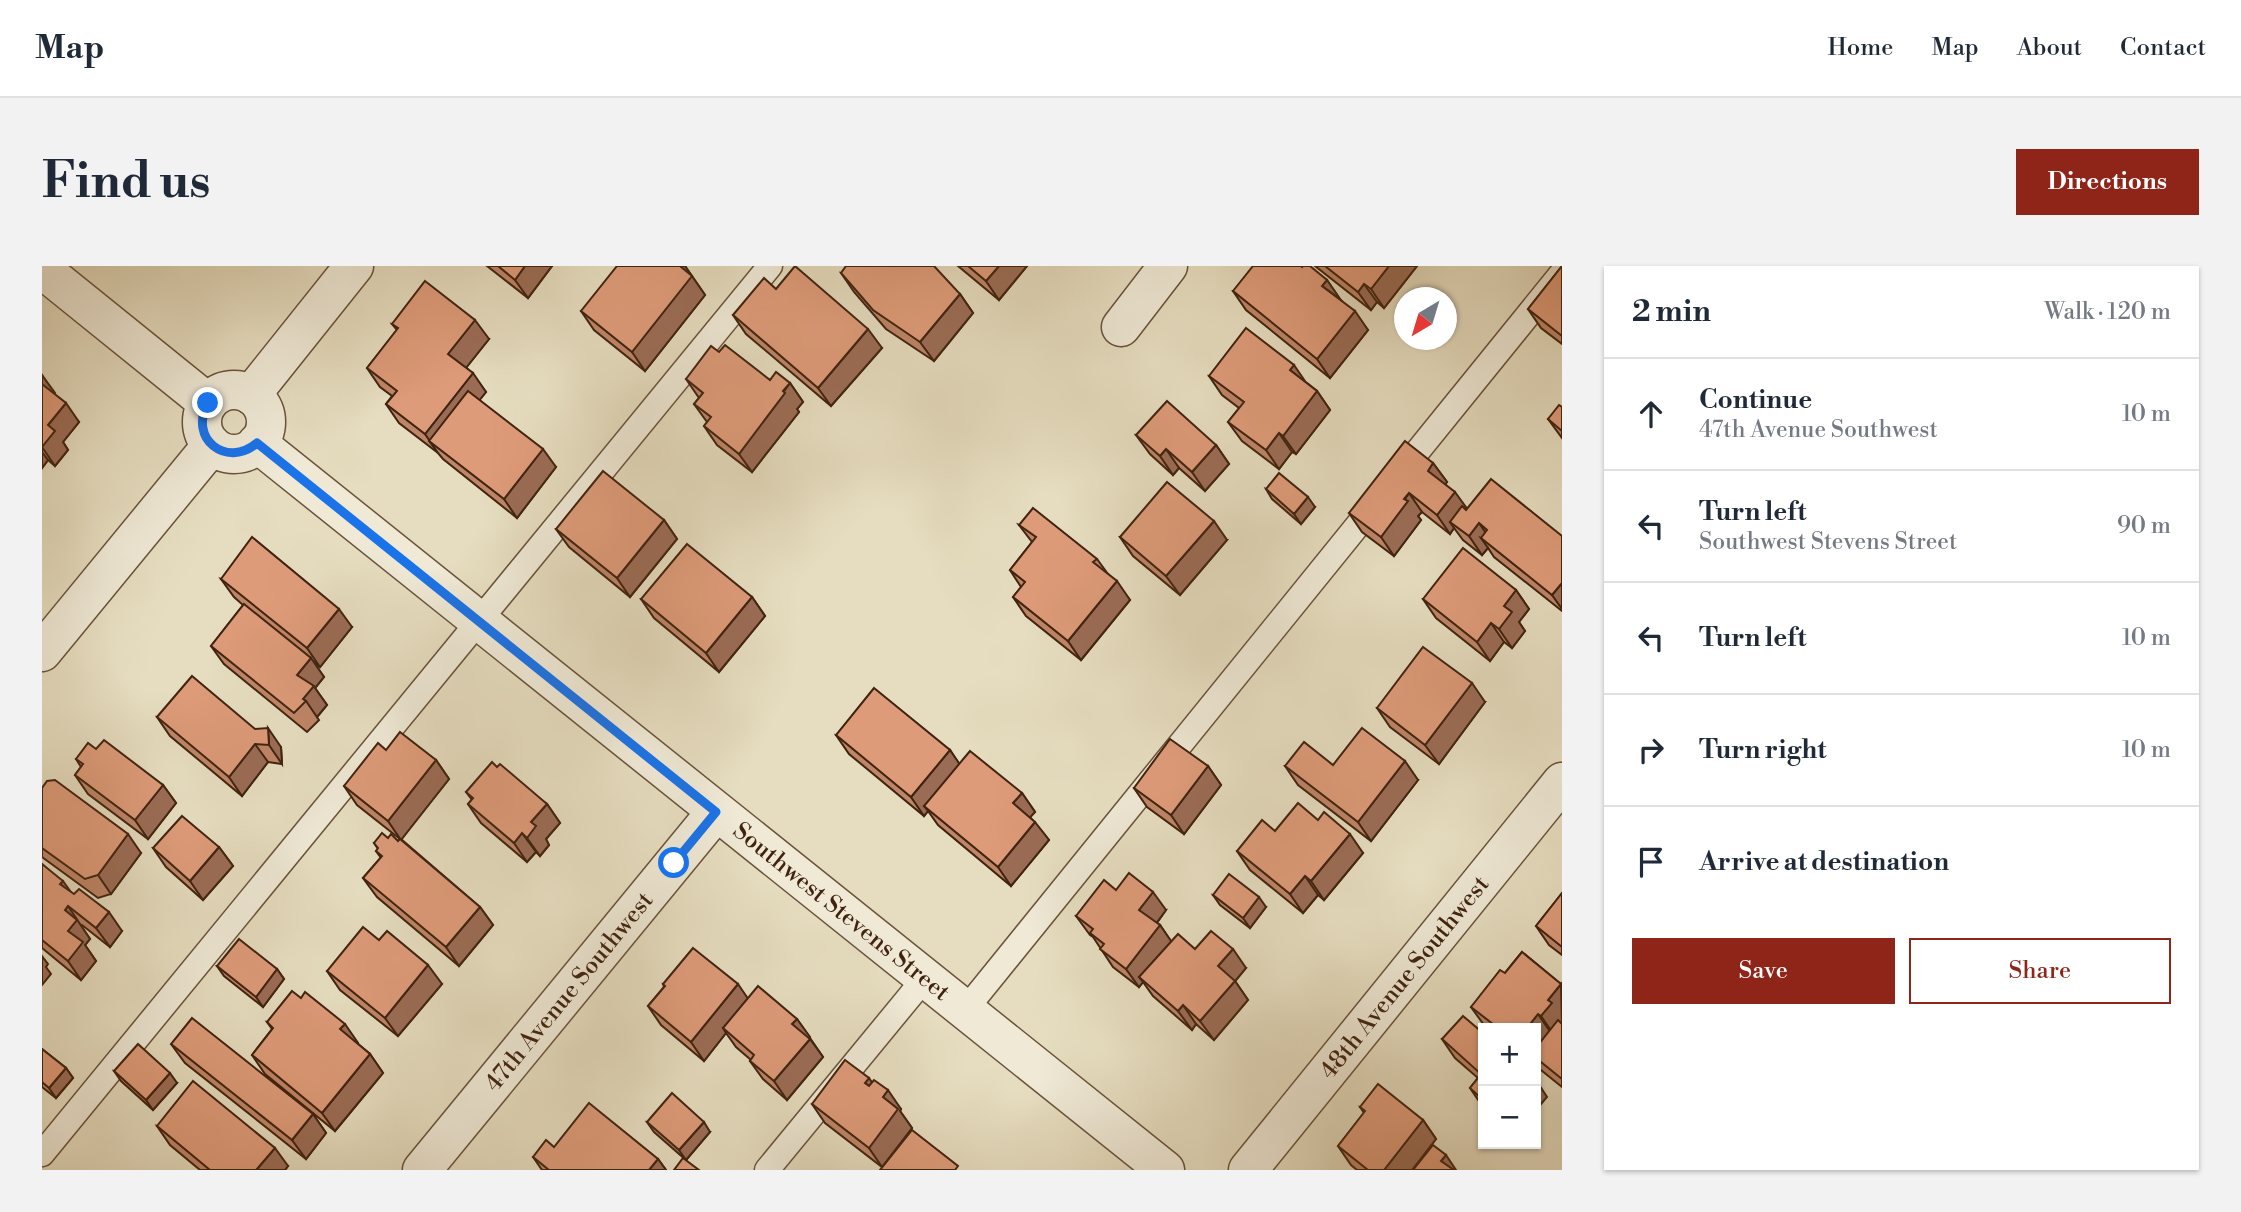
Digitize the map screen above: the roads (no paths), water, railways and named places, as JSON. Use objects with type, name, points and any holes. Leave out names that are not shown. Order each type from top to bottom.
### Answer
[{"type":"street","points":[[251,395],[354,266]]},
{"type":"street","points":[[1122,327],[1168,266]]},
{"type":"street","points":[[42,269],[208,403]]},
{"type":"street","points":[[223,391],[244,391],[251,395],[261,404],[265,414],[265,425],[257,443],[237,454],[227,453],[212,445],[204,434],[202,424],[208,403],[223,391]]},
{"type":"street","name":"Southwest Stevens Street","points":[[257,443],[966,1009],[1144,1164]]},
{"type":"street","points":[[42,652],[212,445]]},
{"type":"street","name":"48th Avenue Southwest","points":[[1248,1170],[1562,782]]},
{"type":"street","name":"47th Avenue Southwest","points":[[422,1170],[716,812]]},
{"type":"lane","points":[[42,1154],[770,266]]},
{"type":"lane","points":[[966,1009],[1562,273]]},
{"type":"lane","points":[[767,1170],[925,978]]}]
